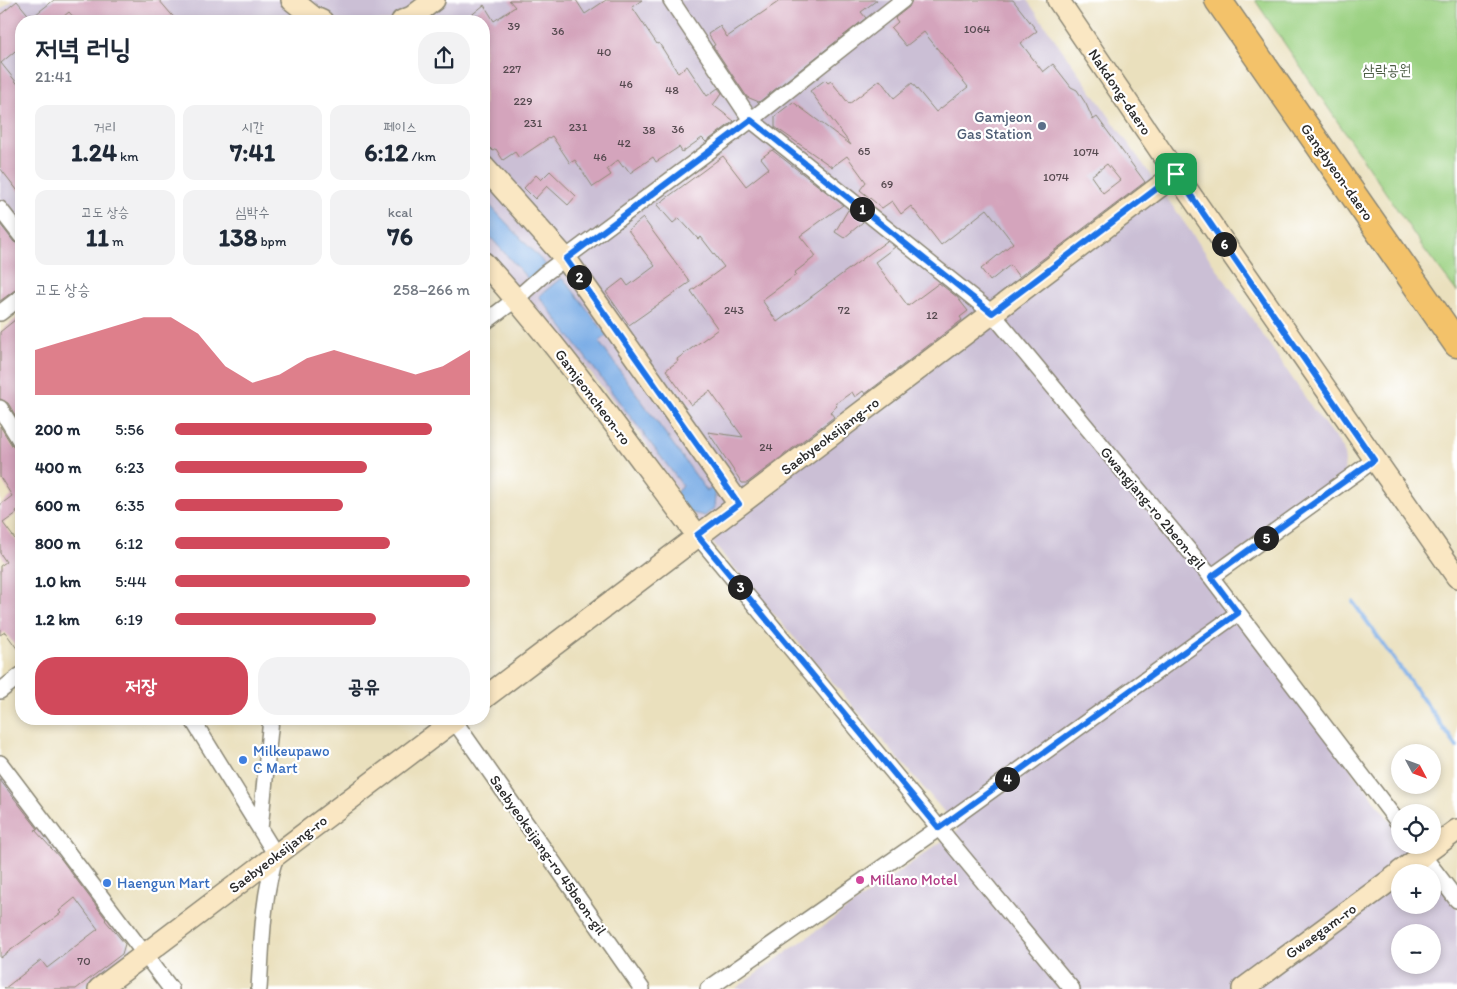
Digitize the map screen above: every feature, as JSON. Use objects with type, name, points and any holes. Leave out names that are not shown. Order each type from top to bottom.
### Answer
[{"type":"highway","name":"Gangbyeon-daero","points":[[1218,0],[1457,344]]},
{"type":"highway","name":"Gangbyeon-daero","points":[[1235,0],[1457,321]]},
{"type":"street","points":[[286,0],[292,15]]},
{"type":"street","points":[[292,0],[311,15]]},
{"type":"street","points":[[415,15],[434,0]]},
{"type":"street","name":"Gwangjang-ro 2beon-gil","points":[[671,0],[751,120],[992,313],[1211,577],[1391,813]]},
{"type":"street","points":[[490,318],[544,274],[751,120],[903,0]]},
{"type":"street","name":"Nakdong-daero","points":[[1058,0],[1176,174],[1457,577]]},
{"type":"street","points":[[490,174],[566,259],[739,504]]},
{"type":"street","name":"Saebyeoksijang-ro","points":[[490,693],[1176,174]]},
{"type":"street","points":[[0,209],[15,228]]},
{"type":"street","name":"Gamjeoncheon-ro","points":[[490,270],[572,368],[697,535]]},
{"type":"street","points":[[0,314],[15,302]]},
{"type":"street","points":[[0,408],[15,432]]},
{"type":"street","points":[[1211,577],[1374,460]]},
{"type":"street","points":[[697,535],[1072,989]]},
{"type":"street","points":[[708,989],[939,828],[1238,613]]},
{"type":"street","points":[[0,691],[15,680]]},
{"type":"street","points":[[196,725],[276,855],[269,878],[266,900],[258,989]]},
{"type":"street","points":[[260,829],[270,725]]},
{"type":"street","name":"Saebyeoksijang-ro","points":[[99,989],[447,725]]},
{"type":"street","name":"Saebyeoksijang-ro 45beon-gil","points":[[459,725],[642,989]]},
{"type":"street","points":[[0,763],[171,989]]},
{"type":"street","name":"Gwaegam-ro","points":[[1441,838],[1457,830]]},
{"type":"street","name":"Gwaegam-ro","points":[[1407,864],[1416,854]]},
{"type":"street","points":[[1422,854],[1457,900]]},
{"type":"street","name":"Gwaegam-ro","points":[[1243,989],[1391,880]]},
{"type":"shaded area","points":[[13,0],[1027,0],[1248,313],[1315,412],[1343,448],[1344,473],[1202,579],[1266,655],[1391,822],[1391,854],[1416,854],[1423,864],[1391,864],[1391,914],[1441,914],[1441,887],[1457,908],[1457,989],[735,989],[959,829],[711,541],[636,429],[560,335],[490,259],[490,15],[15,15],[15,292],[0,303],[0,10]]},
{"type":"shaded area","points":[[0,772],[135,951],[83,989],[0,989]]},
{"type":"green space","name":"삼락공원","points":[[1255,0],[1457,0],[1457,292],[1424,249]]},
{"type":"water","points":[[490,205],[546,265],[529,280],[490,237]]},
{"type":"water","points":[[561,278],[568,284],[607,335],[599,342],[707,491],[716,486],[714,508],[705,516],[687,512],[674,494],[683,486],[539,296]]},
{"type":"building","points":[[54,0],[159,0],[172,15],[72,15],[69,12],[65,15],[35,15]]},
{"type":"building","points":[[509,0],[576,0],[585,14],[606,0],[642,0],[632,7],[657,44],[659,43],[678,73],[687,66],[707,96],[718,88],[722,93],[713,105],[734,121],[706,142],[702,138],[682,152],[679,147],[656,162],[653,157],[630,173],[618,160],[607,169],[611,175],[593,187],[575,160],[570,163],[552,136],[519,158],[515,152],[503,160],[496,149],[493,151],[490,148],[490,15],[472,15],[484,5],[494,21],[515,7]]},
{"type":"building","points":[[781,0],[877,0],[861,12],[866,18],[759,102],[747,97],[713,46],[715,45],[708,34],[720,26],[727,37]]},
{"type":"building","points":[[912,0],[1013,0],[1037,31],[1021,43],[1043,72],[1053,64],[1071,87],[1077,90],[1093,120],[1097,117],[1145,182],[1019,277],[1010,265],[990,281],[981,269],[1013,243],[987,209],[941,245],[911,206],[901,214],[892,201],[882,208],[860,190],[866,182],[847,156],[832,167],[775,127],[775,116],[793,102],[851,145],[810,91],[825,80],[828,83],[831,81],[849,104],[880,80],[894,98],[912,83],[936,112],[968,87],[924,32],[906,46],[891,28],[898,22],[895,18],[909,7]],"holes":[[[1107,164],[1120,180],[1103,193],[1091,176]]]},
{"type":"building","points":[[17,1],[29,15],[15,15],[15,51],[1,63],[15,80],[15,187],[0,168],[0,15]]},
{"type":"building","points":[[772,150],[843,205],[800,236],[816,256],[794,273],[796,275],[762,300],[777,322],[887,241],[895,247],[875,262],[908,306],[939,283],[957,297],[968,311],[960,317],[962,320],[865,394],[863,391],[855,397],[852,392],[835,404],[837,406],[830,412],[834,417],[747,483],[742,483],[708,432],[743,437],[710,391],[691,405],[666,370],[678,361],[677,359],[718,329],[691,291],[724,267],[701,237],[698,239],[679,218],[673,223],[657,205],[723,156],[746,186],[769,168],[761,158]]},
{"type":"building","points":[[550,171],[576,196],[568,205],[547,186],[535,199],[524,188],[536,175],[541,180]]},
{"type":"building","points":[[848,210],[863,222],[844,238],[835,232]]},
{"type":"building","points":[[643,218],[690,282],[629,325],[606,292],[623,279],[628,286],[655,266],[628,230]]},
{"type":"building","points":[[0,224],[15,242],[15,290],[0,301]]},
{"type":"building","points":[[15,320],[15,415],[8,403],[0,399],[0,332]]},
{"type":"building","points":[[0,426],[15,448],[15,514],[3,523],[15,539],[15,646],[5,632],[0,635],[0,566],[6,562],[0,553],[0,505],[12,496],[0,477]]},
{"type":"building","points":[[0,780],[38,829],[35,830],[61,859],[105,920],[125,944],[122,954],[76,989],[4,989],[41,960],[47,968],[98,929],[75,898],[59,911],[61,913],[0,958]]},
{"type":"waterway","points":[[1353,602],[1457,747]]},
{"type":"place","name":"Gamjeon Gas Station","points":[[1042,126]]},
{"type":"place","name":"Milkeupawo C Mart","points":[[243,760]]},
{"type":"place","name":"Millano Motel","points":[[860,880]]},
{"type":"place","name":"Haengun Mart","points":[[107,883]]},
{"type":"route","points":[[751,120],[992,313],[1176,174],[1374,460],[1211,577],[1238,613],[939,828],[697,535],[739,504],[566,259],[751,120]]}]
